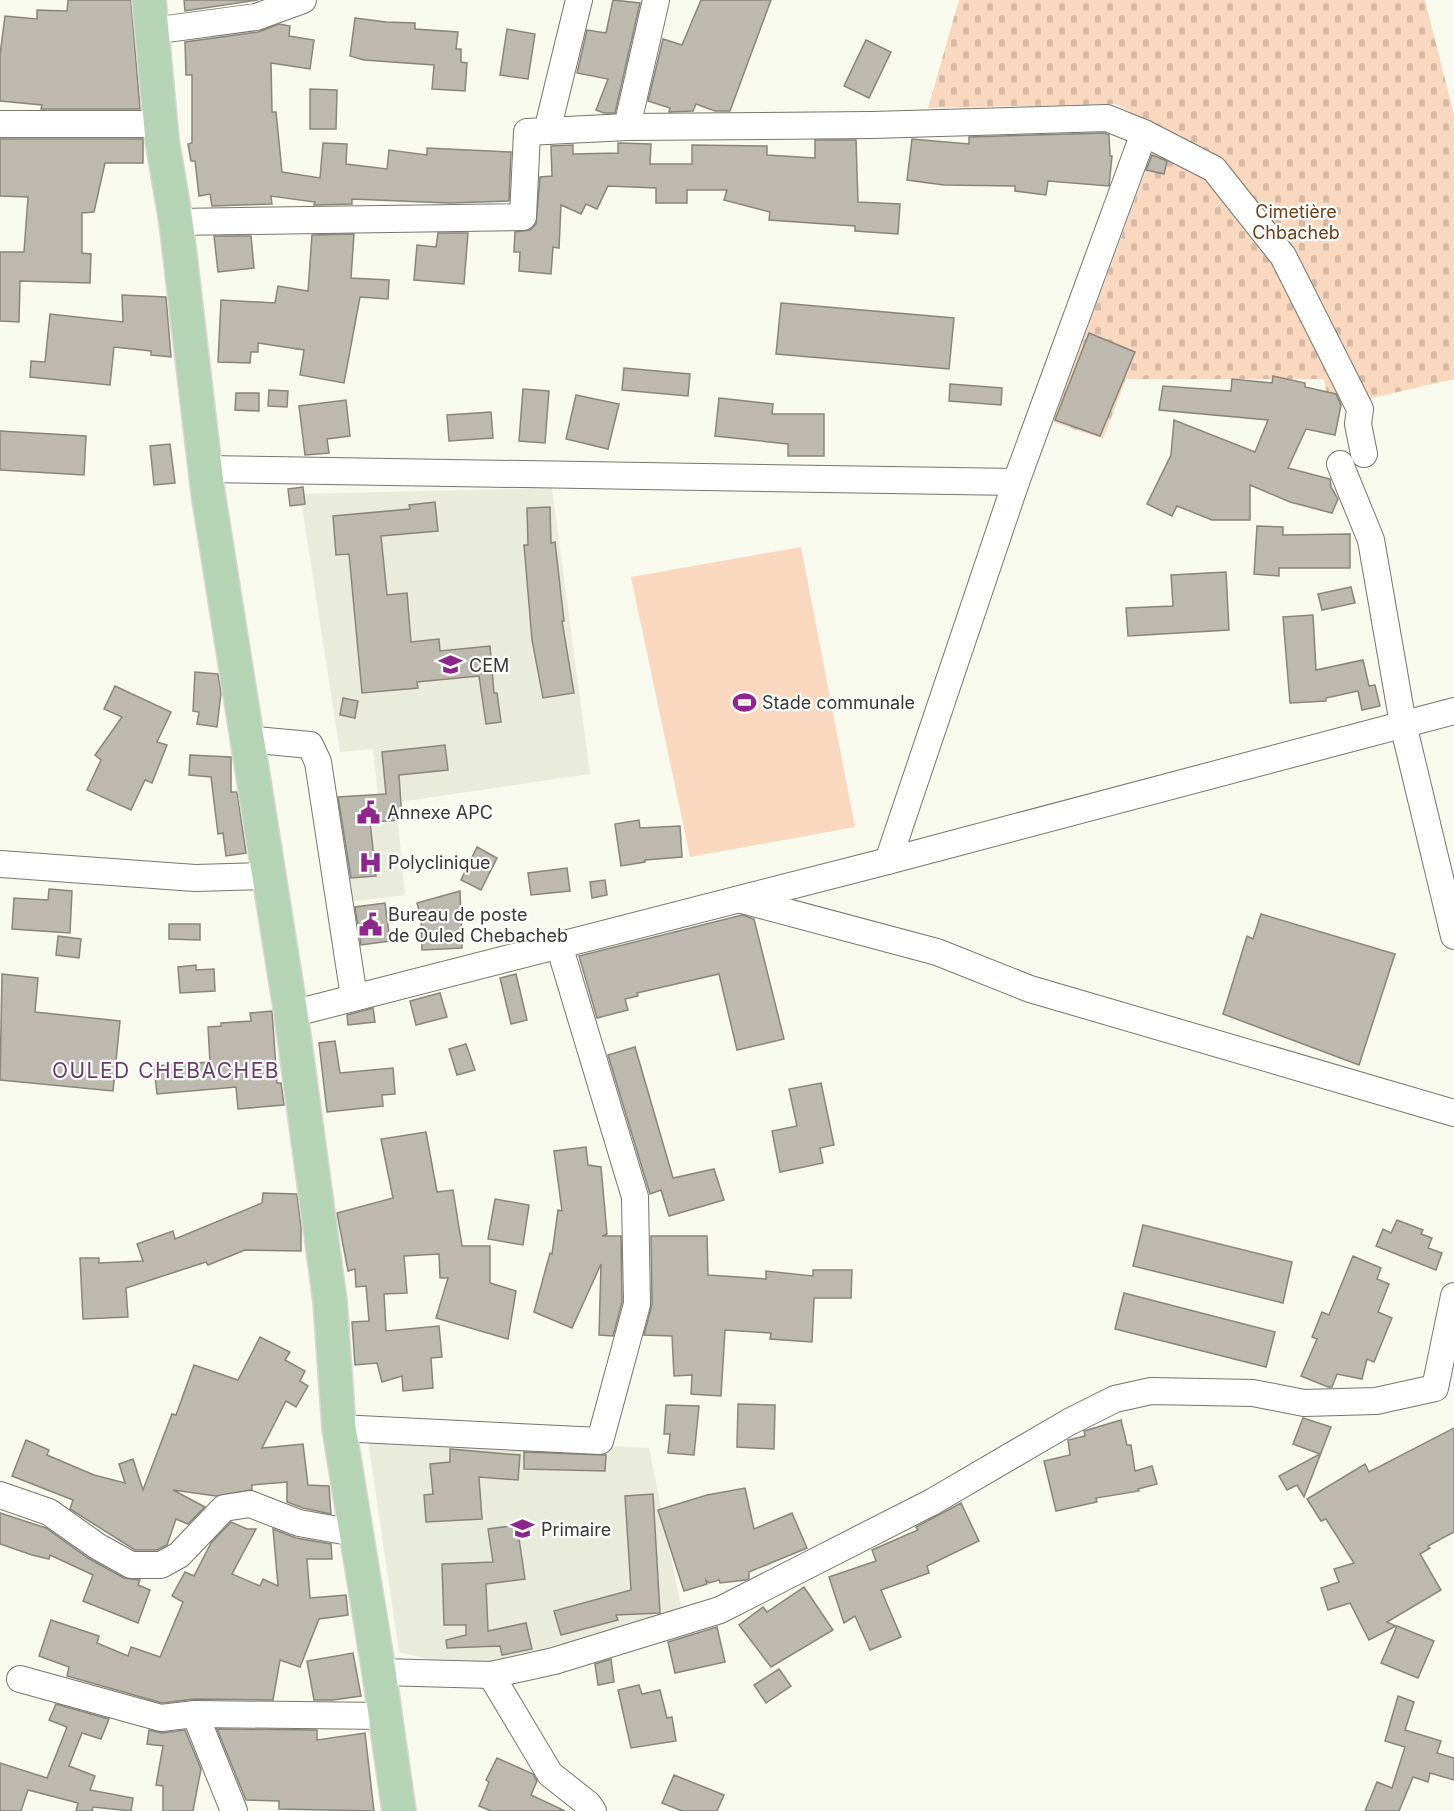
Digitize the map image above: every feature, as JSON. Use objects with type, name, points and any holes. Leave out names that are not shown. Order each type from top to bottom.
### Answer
[{"type":"main road","points":[[150,16],[161,124],[176,222],[205,469],[267,876],[291,1014],[330,1301],[339,1428],[399,1811]]},
{"type":"street","points":[[150,16],[256,17],[303,0]]},
{"type":"street","points":[[547,131],[579,0]]},
{"type":"street","points":[[627,127],[656,0]]},
{"type":"street","points":[[176,222],[523,217],[527,132],[627,127],[872,125],[1107,118],[1144,133],[1214,169],[1283,256],[1360,409],[1358,424],[1364,454]]},
{"type":"street","points":[[0,124],[161,124]]},
{"type":"street","points":[[888,861],[1016,482],[1144,133]]},
{"type":"street","points":[[1340,464],[1371,540],[1403,724],[1454,936]]},
{"type":"street","points":[[205,469],[1016,482]]},
{"type":"street","points":[[291,1014],[888,861],[1454,711]]},
{"type":"street","points":[[246,739],[310,745],[318,762],[354,997]]},
{"type":"street","points":[[0,864],[195,878],[267,876]]},
{"type":"street","points":[[738,899],[937,952],[1030,989],[1454,1113]]},
{"type":"street","points":[[339,1428],[600,1441],[637,1304],[635,1197],[559,945]]},
{"type":"street","points":[[379,1672],[491,1675],[554,1661],[720,1610],[932,1502],[1069,1422],[1115,1399],[1151,1391],[1253,1393],[1304,1403],[1364,1401],[1435,1388],[1454,1296]]},
{"type":"street","points":[[0,1495],[49,1512],[97,1546],[131,1566],[161,1565],[179,1555],[224,1508],[250,1504],[299,1523],[355,1533]]},
{"type":"street","points":[[491,1675],[550,1774],[594,1811]]},
{"type":"street","points":[[20,1679],[160,1718],[195,1714],[385,1716]]},
{"type":"street","points":[[195,1714],[234,1811]]},
{"type":"shaded area","name":"CEM","points":[[552,488],[590,774],[379,805],[373,749],[340,752],[300,494]]},
{"type":"shaded area","name":"Polyclinique","points":[[398,822],[405,895],[341,903],[334,830]]},
{"type":"shaded area","name":"Primaire","points":[[367,1434],[649,1448],[682,1611],[491,1675],[399,1652]]},
{"type":"green space","name":"Cimetière Chbacheb","points":[[959,0],[1425,0],[1454,115],[1454,379],[1329,408],[1324,379],[1126,379],[1103,439],[1053,422],[1161,129],[1116,104],[928,108]]},
{"type":"green space","name":"Stade communale","points":[[801,547],[855,827],[690,857],[631,577]]},
{"type":"building","points":[[68,0],[131,0],[140,109],[41,109],[42,105],[0,101],[0,55],[5,16],[37,19],[37,10],[67,11]]},
{"type":"building","points":[[184,0],[258,0],[185,11]]},
{"type":"building","points":[[613,0],[640,3],[615,113],[604,113],[596,110],[608,79],[577,73],[587,30],[606,33]]},
{"type":"building","points":[[701,0],[771,0],[730,111],[715,111],[696,104],[693,111],[669,112],[670,108],[648,101],[663,39],[682,45]]},
{"type":"building","points":[[355,18],[415,23],[415,29],[458,32],[456,49],[461,49],[461,62],[467,63],[465,91],[432,89],[434,65],[364,60],[350,56]]},
{"type":"building","points":[[279,24],[290,26],[289,36],[314,40],[310,69],[271,63],[272,112],[276,112],[282,172],[320,178],[323,143],[347,144],[346,164],[387,169],[389,150],[427,155],[427,148],[511,152],[509,201],[449,203],[352,199],[352,204],[314,205],[315,202],[271,196],[272,204],[212,206],[210,194],[199,196],[195,161],[191,161],[188,144],[192,143],[192,75],[186,75],[185,42],[258,32]]},
{"type":"building","points":[[507,29],[535,34],[528,79],[500,75]]},
{"type":"building","points":[[866,40],[891,52],[869,98],[844,86]]},
{"type":"building","points":[[310,89],[337,90],[336,129],[310,129]]},
{"type":"building","points":[[1104,133],[1109,135],[1110,156],[1112,156],[1109,186],[1048,181],[1046,195],[1015,191],[1015,186],[944,185],[907,180],[912,139],[969,144],[969,137]]},
{"type":"building","points":[[0,139],[143,139],[143,163],[105,163],[94,212],[82,213],[82,253],[91,254],[90,283],[20,281],[19,322],[0,321],[0,252],[24,252],[28,197],[0,196]]},
{"type":"building","points":[[815,140],[856,140],[858,202],[900,204],[898,234],[855,231],[855,226],[769,220],[770,212],[724,200],[727,190],[687,190],[687,203],[656,203],[656,188],[608,186],[597,209],[586,204],[581,214],[561,205],[559,248],[553,247],[551,274],[519,271],[520,252],[514,252],[515,232],[530,230],[536,224],[540,177],[552,176],[551,146],[573,145],[573,154],[618,153],[618,143],[651,144],[650,164],[692,164],[692,145],[767,146],[767,155],[815,158]]},
{"type":"building","points":[[1152,155],[1167,161],[1164,174],[1146,170]]},
{"type":"building","points":[[438,233],[468,233],[464,284],[414,280],[417,245],[436,247]]},
{"type":"building","points":[[354,234],[351,278],[389,280],[388,299],[360,297],[344,383],[300,375],[304,350],[258,343],[258,352],[251,352],[250,363],[218,362],[221,300],[275,303],[278,286],[308,291],[312,235]]},
{"type":"building","points":[[214,236],[251,236],[254,268],[218,272]]},
{"type":"building","points":[[122,295],[166,297],[171,357],[151,355],[151,351],[114,347],[110,385],[30,377],[31,361],[45,362],[50,314],[123,322]]},
{"type":"building","points":[[781,303],[954,318],[949,369],[776,354]]},
{"type":"building","points":[[1089,333],[1135,352],[1100,436],[1055,420]]},
{"type":"building","points":[[624,368],[690,374],[688,396],[622,390]]},
{"type":"building","points":[[1273,376],[1305,383],[1305,387],[1336,394],[1341,405],[1335,435],[1306,429],[1288,468],[1330,479],[1331,487],[1338,499],[1332,513],[1290,502],[1250,485],[1250,520],[1212,520],[1177,506],[1172,516],[1147,504],[1171,455],[1174,420],[1255,452],[1268,420],[1159,410],[1163,386],[1231,391],[1232,379],[1272,383]]},
{"type":"building","points":[[950,384],[1002,388],[1001,405],[949,401]]},
{"type":"building","points":[[523,389],[549,391],[545,443],[519,441]]},
{"type":"building","points":[[269,390],[288,391],[287,407],[268,406]]},
{"type":"building","points":[[236,393],[259,393],[259,411],[235,410]]},
{"type":"building","points":[[576,395],[619,404],[608,449],[566,439]]},
{"type":"building","points":[[719,398],[773,404],[772,414],[824,414],[824,456],[788,456],[788,444],[715,436]]},
{"type":"building","points":[[346,400],[350,436],[327,439],[329,453],[305,455],[299,406]]},
{"type":"building","points":[[491,412],[493,438],[449,441],[447,415]]},
{"type":"building","points":[[0,431],[86,436],[84,475],[0,470]]},
{"type":"building","points":[[170,444],[175,483],[154,485],[150,446]]},
{"type":"building","points":[[303,487],[305,504],[290,506],[288,489]]},
{"type":"building","points":[[435,502],[438,531],[381,536],[387,595],[407,593],[411,642],[439,639],[440,651],[490,646],[494,693],[497,693],[501,722],[486,724],[479,676],[417,682],[418,688],[362,693],[349,554],[336,555],[333,516],[410,509],[409,505]]},
{"type":"building","points":[[550,507],[551,543],[555,542],[564,621],[562,621],[574,693],[543,698],[532,640],[524,545],[528,545],[527,508]]},
{"type":"building","points":[[1257,526],[1283,527],[1283,535],[1350,534],[1350,568],[1279,568],[1279,576],[1254,574]]},
{"type":"building","points":[[1226,572],[1229,630],[1128,636],[1126,608],[1173,606],[1171,575]]},
{"type":"building","points":[[1351,587],[1355,603],[1322,610],[1318,594]]},
{"type":"building","points":[[1313,615],[1316,670],[1363,660],[1369,686],[1375,685],[1380,706],[1362,710],[1358,691],[1326,698],[1326,701],[1290,703],[1283,617]]},
{"type":"building","points":[[195,672],[218,674],[221,693],[217,727],[197,724],[199,712],[193,711]]},
{"type":"building","points":[[115,686],[171,712],[157,742],[167,745],[152,783],[145,780],[131,810],[87,790],[101,760],[95,755],[122,717],[104,709]]},
{"type":"building","points":[[343,698],[358,701],[355,718],[340,715]]},
{"type":"building","points":[[445,745],[448,770],[399,775],[402,820],[370,822],[376,876],[351,878],[338,797],[386,794],[382,752]]},
{"type":"building","points":[[190,755],[231,757],[231,792],[237,792],[246,853],[226,856],[223,833],[218,834],[211,777],[189,775]]},
{"type":"building","points":[[639,820],[640,828],[680,826],[682,857],[645,860],[645,862],[621,866],[615,824]]},
{"type":"building","points":[[477,847],[497,858],[481,890],[461,880]]},
{"type":"building","points":[[567,868],[570,891],[531,895],[528,873]]},
{"type":"building","points":[[605,880],[607,895],[592,898],[590,882]]},
{"type":"building","points":[[49,889],[72,891],[70,933],[12,929],[14,898],[48,900]]},
{"type":"building","points":[[460,891],[462,948],[422,950],[421,918],[417,903]]},
{"type":"building","name":"Bureau de poste de Ouled Chebacheb","points":[[385,903],[390,941],[361,945],[355,907]]},
{"type":"building","points":[[1261,914],[1395,954],[1359,1065],[1223,1014],[1247,936],[1253,939]]},
{"type":"building","points":[[742,915],[754,919],[784,1039],[737,1050],[719,974],[637,993],[638,996],[625,999],[628,1010],[597,1018],[579,956]]},
{"type":"building","points":[[169,924],[200,924],[200,940],[169,939]]},
{"type":"building","points":[[58,936],[81,939],[79,958],[56,955]]},
{"type":"building","points":[[196,965],[196,970],[214,969],[215,991],[180,993],[178,967]]},
{"type":"building","points":[[2,974],[38,978],[35,1012],[120,1021],[113,1091],[0,1080]]},
{"type":"building","points":[[516,974],[527,1020],[511,1024],[500,978]]},
{"type":"building","points":[[440,993],[447,1017],[416,1025],[410,1001]]},
{"type":"building","points":[[373,1008],[375,1022],[348,1025],[347,1015]]},
{"type":"building","points":[[272,1011],[277,1083],[281,1083],[284,1105],[238,1109],[236,1087],[157,1094],[154,1066],[210,1062],[208,1027],[221,1026],[221,1023],[251,1021],[250,1013]]},
{"type":"building","points":[[335,1041],[340,1073],[393,1068],[395,1094],[382,1095],[383,1106],[327,1112],[319,1043]]},
{"type":"building","points":[[466,1044],[475,1070],[457,1075],[449,1049]]},
{"type":"building","points":[[635,1047],[673,1178],[714,1169],[724,1200],[669,1216],[661,1190],[650,1194],[608,1055]]},
{"type":"building","points":[[821,1083],[834,1145],[820,1148],[823,1163],[780,1172],[772,1131],[797,1126],[789,1089]]},
{"type":"building","points":[[426,1132],[437,1192],[453,1190],[462,1246],[490,1246],[490,1283],[516,1291],[508,1339],[436,1318],[448,1278],[440,1278],[439,1254],[404,1256],[407,1293],[384,1294],[386,1331],[439,1326],[442,1357],[431,1358],[433,1388],[403,1391],[402,1376],[382,1382],[377,1363],[355,1365],[352,1322],[369,1321],[366,1286],[356,1287],[355,1269],[348,1271],[337,1213],[393,1198],[381,1139]]},
{"type":"building","points":[[586,1147],[588,1165],[601,1167],[607,1234],[602,1236],[621,1236],[622,1302],[613,1336],[599,1335],[601,1264],[572,1328],[534,1312],[550,1253],[552,1254],[558,1210],[562,1211],[554,1151]]},
{"type":"building","points":[[263,1193],[297,1194],[301,1251],[245,1250],[208,1265],[206,1262],[126,1288],[128,1317],[83,1319],[80,1258],[99,1258],[99,1263],[143,1261],[137,1244],[173,1231],[175,1239],[262,1203]]},
{"type":"building","points":[[495,1199],[529,1205],[523,1245],[488,1239]]},
{"type":"building","points":[[1397,1220],[1423,1230],[1421,1234],[1432,1238],[1428,1248],[1442,1253],[1436,1270],[1376,1246],[1383,1229],[1391,1233]]},
{"type":"building","points":[[1143,1225],[1292,1262],[1283,1303],[1133,1266]]},
{"type":"building","points":[[651,1236],[707,1236],[708,1275],[766,1279],[766,1271],[813,1276],[813,1270],[852,1270],[851,1298],[814,1298],[812,1342],[770,1339],[771,1333],[725,1330],[721,1396],[691,1394],[692,1375],[674,1376],[672,1336],[644,1335],[652,1304]]},
{"type":"building","points":[[1353,1256],[1381,1268],[1377,1279],[1389,1284],[1378,1312],[1392,1318],[1374,1362],[1367,1359],[1362,1379],[1337,1374],[1332,1387],[1328,1387],[1301,1376],[1317,1339],[1312,1337],[1322,1312],[1329,1315]]},
{"type":"building","points":[[1124,1293],[1275,1332],[1266,1367],[1115,1329]]},
{"type":"building","points":[[260,1337],[290,1352],[285,1360],[305,1371],[300,1381],[308,1386],[296,1407],[286,1401],[262,1448],[303,1444],[308,1485],[329,1486],[331,1514],[287,1502],[287,1482],[252,1485],[252,1490],[216,1496],[173,1490],[205,1507],[188,1524],[176,1519],[167,1545],[157,1550],[135,1550],[70,1509],[73,1500],[12,1476],[26,1440],[49,1450],[47,1455],[94,1475],[125,1483],[119,1464],[133,1459],[143,1490],[172,1414],[176,1415],[194,1365],[238,1380]]},
{"type":"building","points":[[738,1404],[775,1405],[774,1449],[737,1447]]},
{"type":"building","points":[[666,1405],[699,1406],[694,1455],[668,1453],[670,1434],[664,1434]]},
{"type":"building","points":[[1303,1418],[1331,1427],[1304,1497],[1297,1485],[1287,1490],[1279,1476],[1320,1454],[1293,1444]]},
{"type":"building","points":[[1121,1420],[1127,1445],[1131,1445],[1135,1471],[1152,1466],[1157,1484],[1138,1489],[1139,1491],[1096,1498],[1097,1502],[1056,1511],[1044,1461],[1070,1455],[1068,1440],[1085,1436],[1084,1431]]},
{"type":"building","points":[[1454,1428],[1454,1532],[1428,1546],[1430,1548],[1420,1554],[1441,1590],[1387,1622],[1396,1626],[1369,1640],[1350,1603],[1328,1610],[1321,1588],[1339,1582],[1334,1569],[1354,1563],[1326,1519],[1321,1521],[1307,1499],[1365,1464],[1369,1472]]},
{"type":"building","points":[[450,1449],[520,1455],[518,1480],[479,1477],[482,1519],[426,1522],[424,1495],[433,1494],[430,1464],[450,1462]]},
{"type":"building","points":[[524,1452],[606,1455],[605,1471],[524,1469]]},
{"type":"building","points":[[745,1488],[754,1529],[792,1513],[807,1548],[749,1572],[749,1578],[746,1580],[720,1583],[719,1580],[709,1583],[706,1580],[707,1584],[684,1591],[658,1510],[707,1495]]},
{"type":"building","points":[[653,1494],[660,1613],[616,1615],[618,1620],[561,1635],[554,1611],[631,1590],[625,1496]]},
{"type":"building","points":[[961,1503],[979,1541],[927,1566],[929,1573],[881,1590],[901,1637],[870,1650],[855,1616],[844,1623],[829,1577],[876,1561],[872,1550],[918,1530],[916,1527]]},
{"type":"building","points":[[0,1513],[46,1528],[88,1558],[124,1578],[140,1580],[138,1585],[150,1590],[138,1623],[83,1601],[93,1575],[50,1555],[49,1559],[0,1544]]},
{"type":"building","points":[[231,1522],[247,1529],[256,1529],[232,1574],[260,1586],[263,1579],[278,1586],[273,1529],[296,1538],[331,1544],[332,1559],[307,1559],[310,1598],[346,1595],[348,1615],[319,1619],[300,1667],[280,1660],[273,1700],[195,1699],[162,1703],[67,1676],[69,1667],[39,1656],[51,1620],[99,1636],[97,1643],[128,1656],[131,1647],[160,1657],[183,1602],[172,1596],[185,1572],[194,1576],[211,1543]]},
{"type":"building","points":[[517,1525],[525,1579],[486,1584],[488,1631],[526,1623],[532,1649],[502,1655],[500,1646],[447,1648],[446,1640],[466,1635],[466,1625],[444,1625],[442,1564],[493,1562],[488,1529]]},
{"type":"building","points":[[804,1587],[833,1630],[771,1667],[739,1625],[763,1607],[767,1612]]},
{"type":"building","points":[[1397,1626],[1434,1641],[1418,1678],[1381,1663]]},
{"type":"building","points":[[717,1627],[725,1662],[675,1673],[668,1642]]},
{"type":"building","points":[[353,1653],[361,1696],[314,1700],[307,1661]]},
{"type":"building","points":[[611,1659],[614,1682],[598,1685],[595,1664]]},
{"type":"building","points":[[779,1669],[791,1686],[766,1703],[754,1685]]},
{"type":"building","points":[[639,1685],[642,1694],[660,1690],[667,1718],[672,1717],[676,1741],[631,1748],[618,1690]]},
{"type":"building","points":[[1398,1696],[1414,1702],[1405,1730],[1441,1741],[1437,1753],[1454,1758],[1454,1780],[1430,1773],[1428,1782],[1413,1777],[1399,1811],[1365,1811],[1377,1782],[1392,1788],[1405,1747],[1385,1741]]},
{"type":"building","points":[[56,1704],[109,1719],[101,1739],[82,1733],[69,1766],[95,1776],[90,1790],[133,1798],[131,1811],[93,1807],[92,1811],[76,1811],[78,1803],[28,1790],[21,1811],[0,1811],[0,1763],[47,1778],[67,1727],[49,1720]]},
{"type":"building","points":[[217,1729],[317,1730],[317,1740],[365,1733],[374,1811],[279,1809],[279,1801],[246,1800]]},
{"type":"building","points":[[149,1730],[162,1733],[185,1730],[201,1769],[193,1811],[163,1811],[163,1786],[156,1785],[163,1746],[147,1744]]},
{"type":"building","points":[[497,1758],[533,1774],[537,1781],[531,1795],[565,1811],[491,1811],[479,1806],[489,1782],[486,1780]]},
{"type":"building","points":[[674,1775],[724,1795],[717,1811],[682,1811],[662,1803]]},
{"type":"place","name":"CEM","points":[[451,665]]},
{"type":"place","name":"Stade communale","points":[[744,702]]},
{"type":"place","name":"Annexe APC","points":[[369,812]]},
{"type":"place","name":"Polyclinique","points":[[370,862]]},
{"type":"place","name":"Bureau de poste de Ouled Chebacheb","points":[[370,924]]},
{"type":"place","name":"Primaire","points":[[523,1529]]},
{"type":"district","name":"OULED CHEBACHEB","points":[[166,1070]]}]
